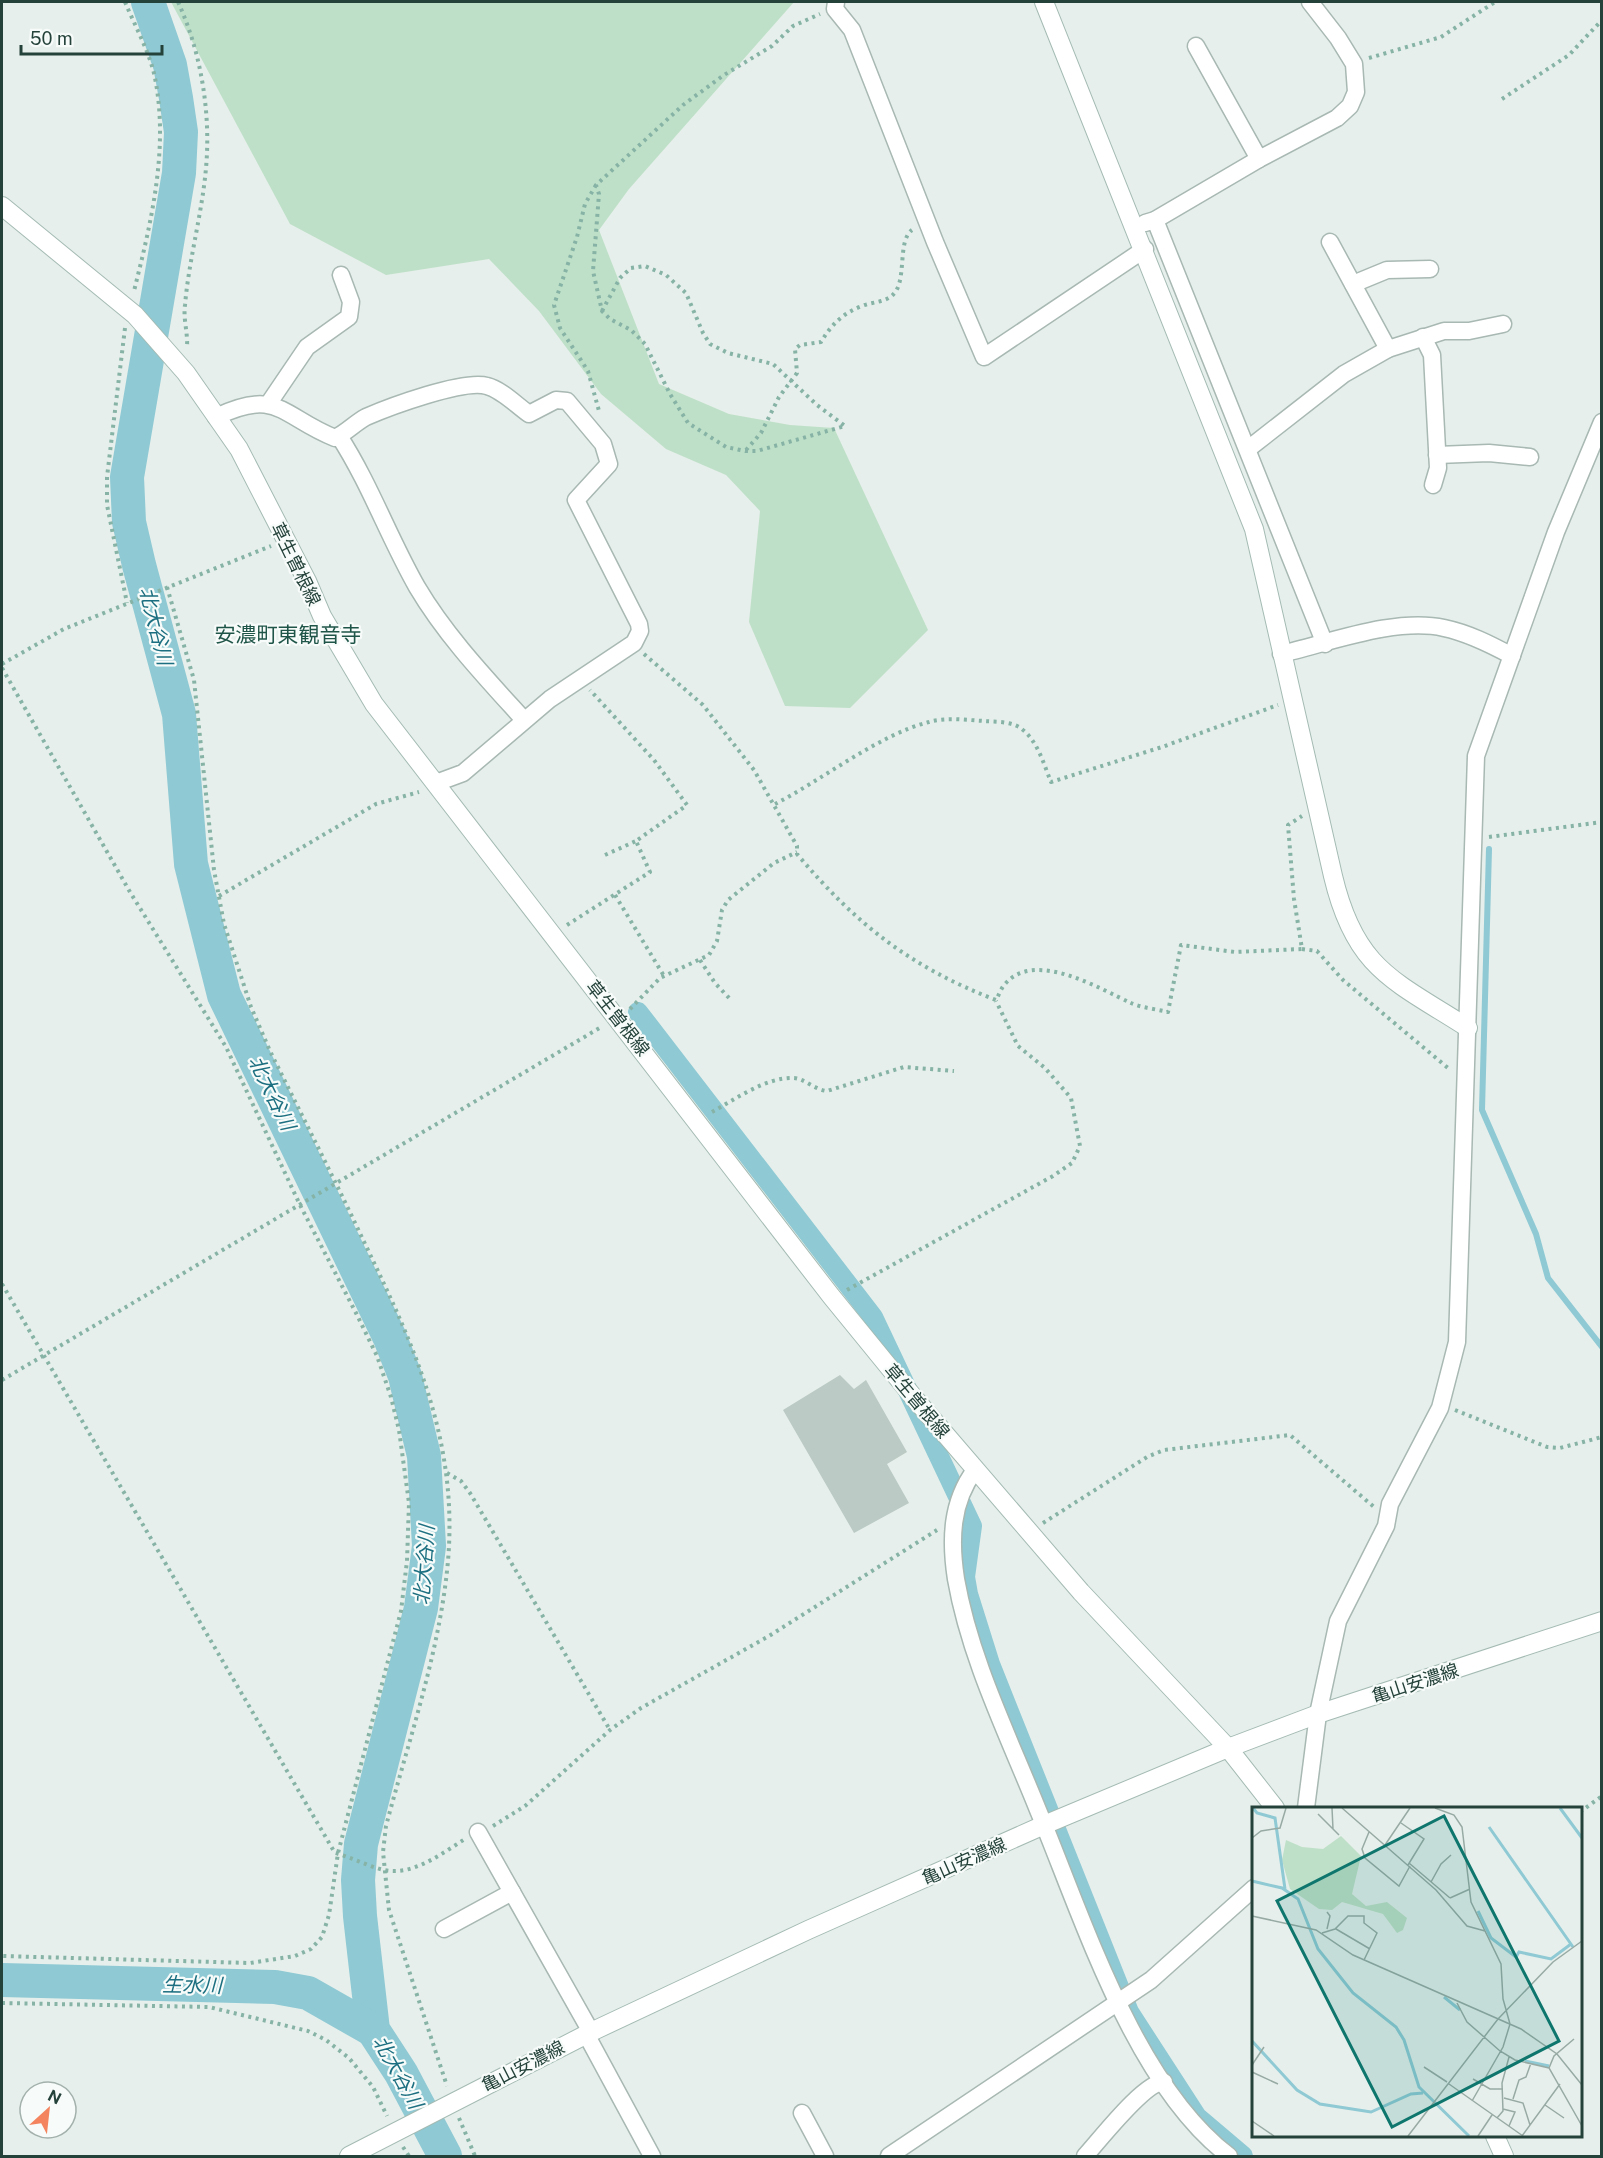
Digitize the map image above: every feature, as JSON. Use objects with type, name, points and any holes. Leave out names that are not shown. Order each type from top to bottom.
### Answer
[{"type":"main road","points":[[1044,2],[1136,226],[1254,529],[1267,576],[1281,654],[1339,900],[1356,941],[1389,977],[1468,1028]]},
{"type":"main road","name":"草生曽根線","points":[[2,206],[135,315],[172,357],[239,449],[322,616],[374,704],[834,1299],[975,1470],[1228,1748],[1273,1807]]},
{"type":"main road","name":"亀山安濃線","points":[[349,2157],[589,2033],[808,1930],[1044,1825],[1228,1748],[1318,1714],[1602,1622]]},
{"type":"main road","points":[[1495,2137],[1504,2157]]},
{"type":"street","points":[[1136,226],[1155,220],[1259,159],[1337,118],[1350,106],[1356,92],[1354,64],[1338,38],[1310,2]]},
{"type":"street","points":[[836,5],[852,30],[984,357],[1145,249]]},
{"type":"street","points":[[1196,46],[1259,159]]},
{"type":"street","points":[[1155,220],[1325,644]]},
{"type":"street","points":[[1330,242],[1388,349]]},
{"type":"street","points":[[1353,284],[1387,270],[1430,269]]},
{"type":"street","points":[[269,403],[307,347],[349,317],[351,302],[341,275]]},
{"type":"street","points":[[1248,449],[1344,374],[1388,349],[1444,331],[1469,331],[1503,324]]},
{"type":"street","points":[[1423,337],[1432,355],[1438,468],[1433,485]]},
{"type":"street","points":[[216,417],[239,406],[269,403],[335,438],[366,418],[395,406],[442,391],[480,384],[492,387],[529,414],[556,400],[567,401],[603,444],[609,456],[609,464],[606,470],[576,500],[639,624],[640,631],[634,643],[579,679],[524,720],[463,773],[436,782]]},
{"type":"street","points":[[1306,1807],[1318,1714],[1338,1621],[1386,1526],[1390,1504],[1441,1405],[1457,1342],[1476,756],[1556,532],[1602,422]]},
{"type":"street","points":[[339,436],[368,485],[416,585],[434,614],[477,668],[524,720]]},
{"type":"street","points":[[1437,455],[1489,453],[1530,457]]},
{"type":"street","points":[[1281,654],[1402,627],[1421,625],[1465,634],[1512,656]]},
{"type":"street","points":[[975,1470],[962,1488],[953,1531],[956,1578],[976,1652],[1117,2004],[1164,2082],[1197,2129],[1229,2157]]},
{"type":"street","points":[[478,1832],[589,2033],[652,2157]]},
{"type":"street","points":[[889,2157],[1010,2073],[1151,1980],[1252,1890]]},
{"type":"street","points":[[444,1929],[512,1892]]},
{"type":"street","points":[[1085,2157],[1120,2116],[1154,2085],[1164,2082]]},
{"type":"street","points":[[802,2113],[825,2157]]},
{"type":"path","points":[[172,357],[187,350],[184,308],[206,168],[207,140],[204,100],[197,59],[178,2]]},
{"type":"path","points":[[1354,64],[1441,37],[1495,2]]},
{"type":"path","points":[[600,415],[588,371],[560,327],[554,305],[577,237],[585,204],[596,185],[624,156],[683,105],[724,75],[772,46],[793,26],[836,5]]},
{"type":"path","points":[[1502,99],[1569,55],[1602,20]]},
{"type":"path","points":[[596,185],[599,194],[593,271],[602,311],[610,319],[631,330],[645,344],[670,394],[688,423],[726,447],[745,451],[757,451],[845,426],[817,405],[793,380],[773,364],[728,353],[710,344],[686,293],[666,275],[645,266],[631,268],[624,273],[602,311]]},
{"type":"path","points":[[745,451],[761,433],[779,397],[797,373],[795,350],[800,345],[821,342],[831,326],[845,315],[862,306],[888,299],[895,294],[901,281],[909,233],[928,223]]},
{"type":"path","points":[[2,1956],[250,1962],[295,1956],[311,1948],[322,1937],[329,1915],[339,1854],[401,1611],[408,1561],[408,1503],[399,1430],[377,1356],[226,1047],[130,892],[2,666],[64,629],[285,540]]},
{"type":"path","points":[[165,588],[194,680],[224,924],[251,1007],[410,1339],[446,1457],[448,1560],[443,1601],[434,1649],[386,1826],[383,1852],[389,1910],[452,2102],[475,2157]]},
{"type":"path","points":[[634,643],[703,705],[754,770],[775,804],[797,846],[797,852],[832,896],[903,955],[952,983],[996,1000],[1018,1046],[1045,1068],[1071,1098],[1080,1146],[1072,1163],[1053,1176],[859,1281],[834,1299]]},
{"type":"path","points":[[579,679],[654,760],[687,805],[636,841],[605,855]]},
{"type":"path","points":[[775,804],[807,788],[852,759],[911,728],[930,721],[1011,723],[1023,729],[1034,743],[1051,782],[1162,747],[1293,700]]},
{"type":"path","points":[[219,896],[376,804],[418,792],[436,782]]},
{"type":"path","points":[[1302,949],[1294,899],[1288,825],[1319,808]]},
{"type":"path","points":[[1472,840],[1602,822]]},
{"type":"path","points":[[554,935],[651,872],[636,841]]},
{"type":"path","points":[[2,1380],[637,1005],[664,976],[700,960],[714,949],[722,910],[728,900],[774,863],[797,852]]},
{"type":"path","points":[[615,895],[664,976]]},
{"type":"path","points":[[996,1000],[1005,984],[1016,976],[1034,971],[1053,971],[1073,975],[1134,1004],[1168,1012],[1181,945],[1235,952],[1302,949],[1317,951],[1343,980],[1458,1076],[1466,1077]]},
{"type":"path","points":[[700,960],[715,983],[731,1000]]},
{"type":"path","points":[[698,1122],[737,1098],[774,1081],[795,1078],[819,1090],[827,1091],[904,1067],[954,1071]]},
{"type":"path","points":[[2,1284],[339,1854],[386,1870],[410,1869],[431,1860],[525,1806],[610,1730],[641,1708],[769,1636],[939,1529],[953,1531]]},
{"type":"path","points":[[1441,1405],[1477,1416],[1547,1447],[1560,1448],[1602,1437]]},
{"type":"path","points":[[1029,1532],[1147,1457],[1164,1450],[1290,1435],[1367,1502],[1388,1515]]},
{"type":"path","points":[[446,1472],[461,1482],[470,1493],[610,1730]]},
{"type":"path","points":[[1582,1811],[1602,1796]]},
{"type":"path","points":[[2,2003],[209,2007],[308,2031],[326,2040],[349,2058],[374,2087],[409,2157]]},
{"type":"green space","points":[[171,2],[794,2],[629,189],[599,230],[659,384],[729,414],[790,425],[834,428],[928,630],[850,708],[785,706],[749,622],[760,511],[726,475],[666,449],[601,394],[539,311],[489,259],[386,275],[290,224]]},
{"type":"building","points":[[840,1375],[854,1389],[866,1380],[907,1452],[887,1464],[909,1503],[854,1533],[783,1410]]},
{"type":"waterway","name":"北大谷川","points":[[148,2],[170,65],[181,132],[179,173],[127,477],[129,522],[179,714],[191,864],[224,995],[390,1338],[405,1376],[424,1456],[429,1546],[421,1608],[361,1844],[358,1880],[373,2030],[401,2073],[445,2156]]},
{"type":"waterway","points":[[1489,849],[1482,1110],[1536,1234],[1548,1278],[1602,1347]]},
{"type":"waterway","points":[[638,1012],[873,1317],[972,1526],[965,1577],[968,1594],[990,1664],[1129,2012],[1197,2117],[1243,2156]]},
{"type":"waterway","name":"生水川","points":[[2,1980],[275,1987],[308,1993],[373,2030]]},
{"type":"district","name":"安濃町東観音寺","points":[[288,634]]}]
